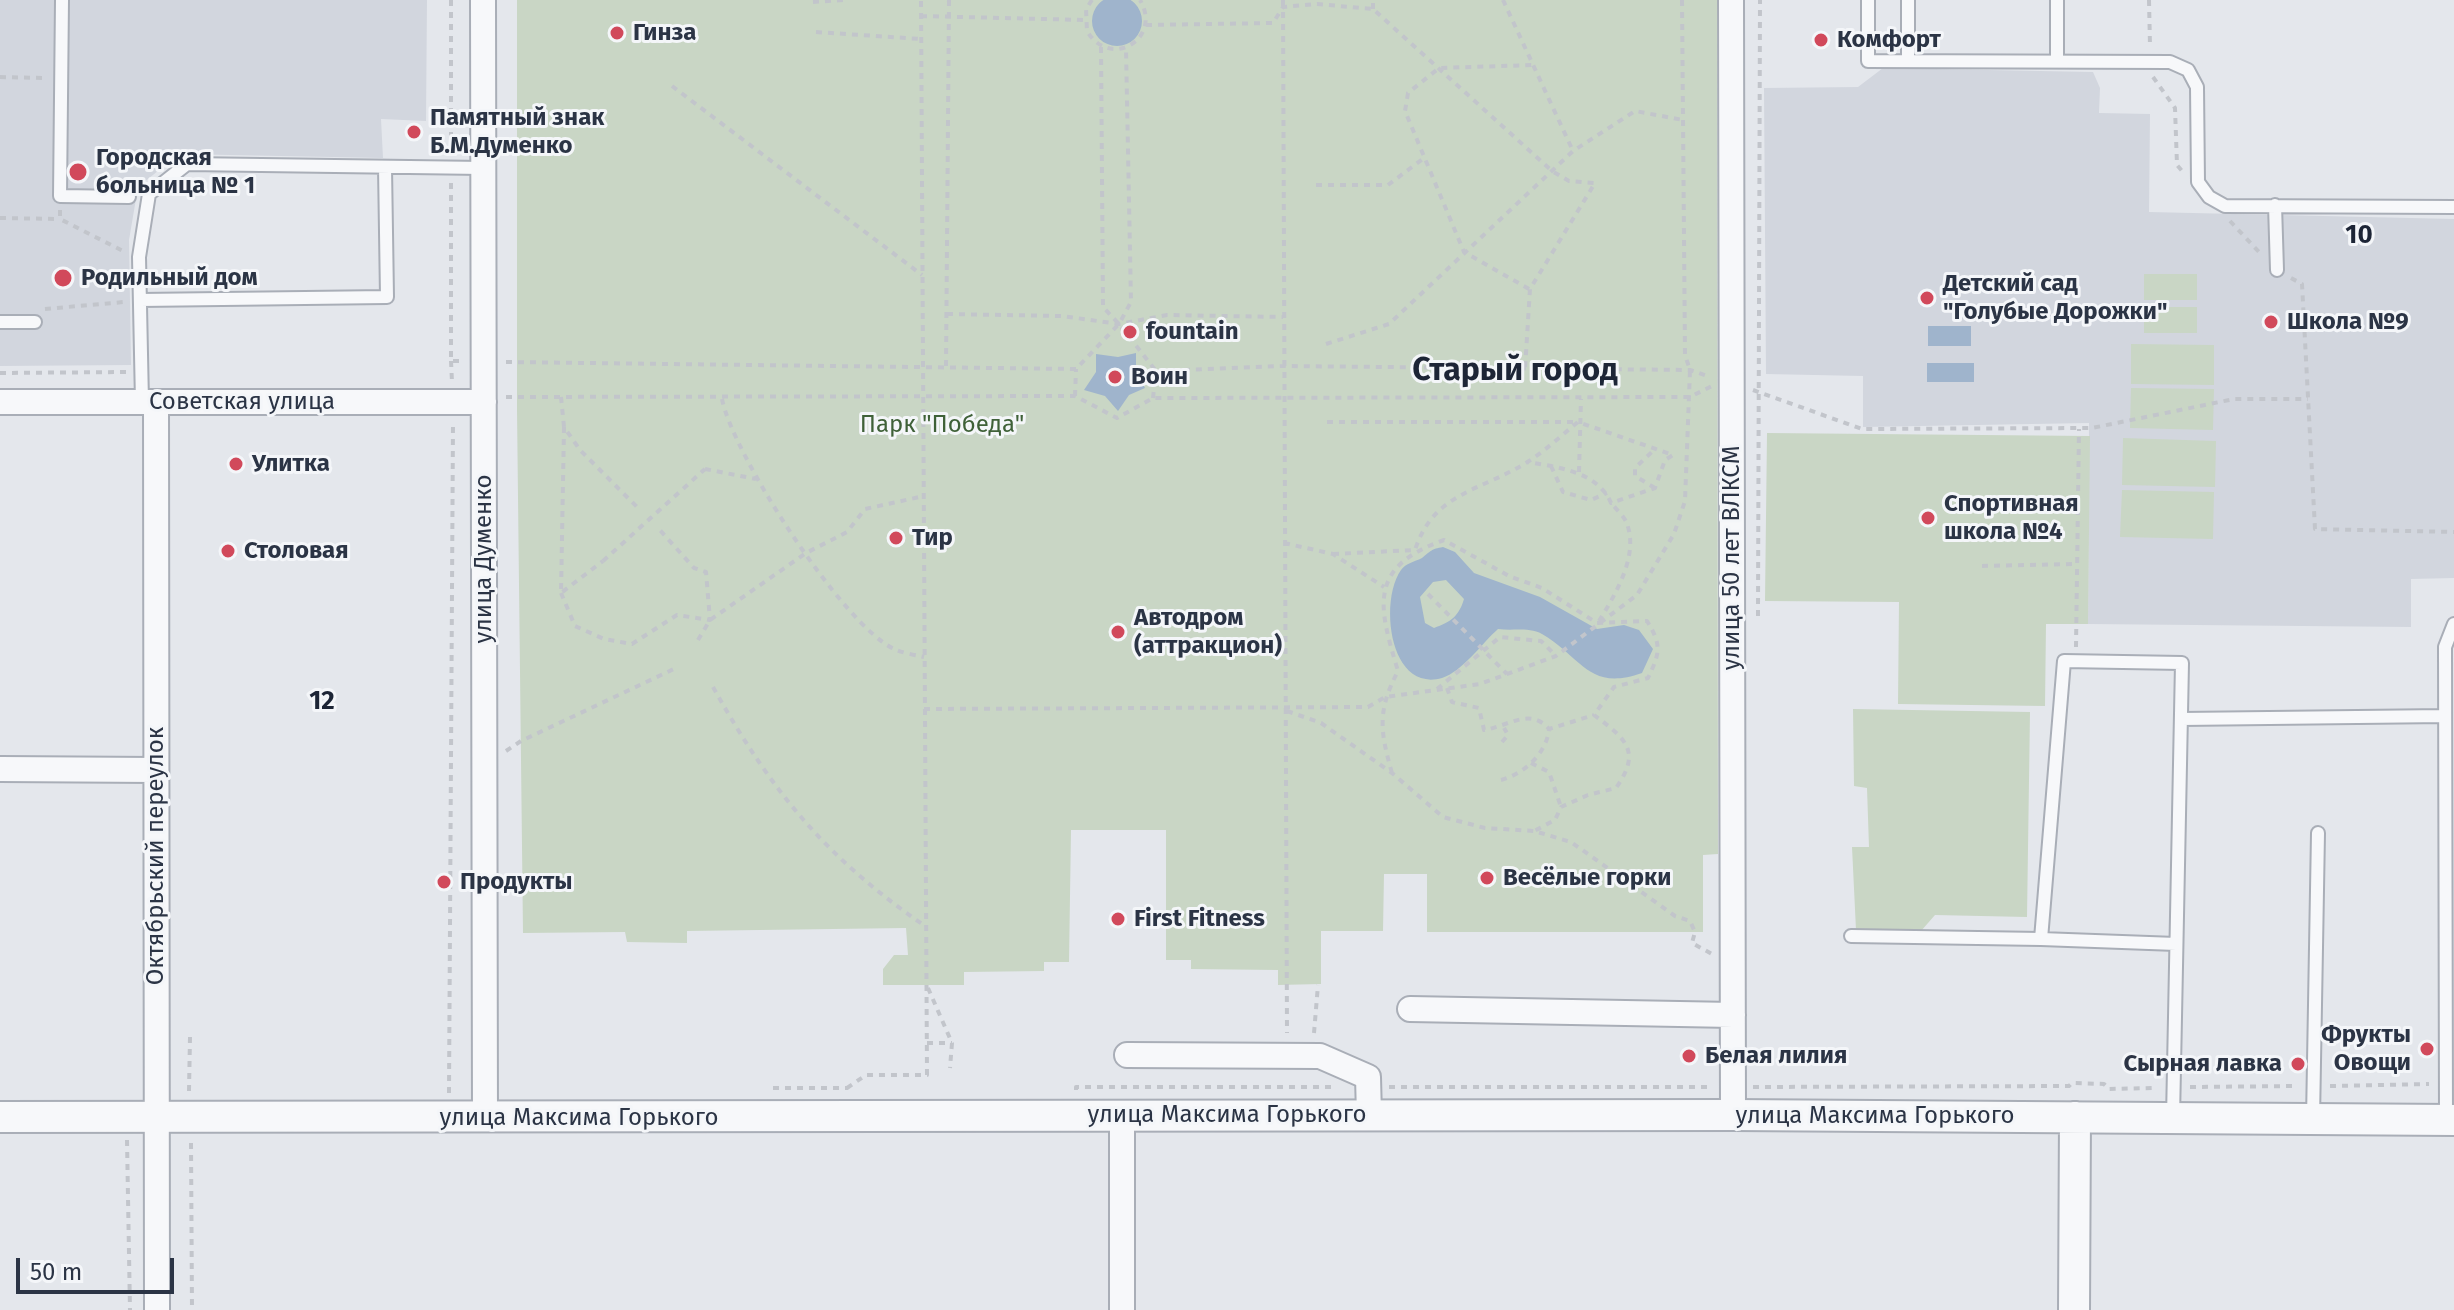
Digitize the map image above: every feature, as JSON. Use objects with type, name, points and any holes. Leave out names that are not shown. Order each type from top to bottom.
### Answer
[{"type":"street","name":"улица Думенко","points":[[483,0],[483,362],[492,400],[485,1119]]},
{"type":"street","name":"улица 50 лет ВЛКСМ","points":[[1731,0],[1733,1101]]},
{"type":"street","name":"Советская улица","points":[[0,402],[492,400]]},
{"type":"street","name":"Октябрьский переулок","points":[[149,402],[155,770],[157,1310]]},
{"type":"street","points":[[0,769],[155,770]]},
{"type":"street","points":[[1410,1009],[1733,1015]]},
{"type":"street","points":[[1127,1055],[1320,1056],[1368,1077],[1369,1115]]},
{"type":"street","name":"улица Максима Горького","points":[[0,1117],[158,1126],[189,1116],[485,1119],[1369,1115],[1733,1101],[2075,1117],[2450,1120]]},
{"type":"street","points":[[1122,1115],[1122,1310]]},
{"type":"street","points":[[2074,1310],[2075,1117]]},
{"type":"lane","points":[[62,0],[60,196],[129,197]]},
{"type":"lane","points":[[1868,0],[1868,61],[2170,62],[2188,70],[2197,87],[2198,182],[2209,197],[2225,206],[2454,207]]},
{"type":"lane","points":[[1908,0],[1908,61]]},
{"type":"lane","points":[[2057,0],[2057,61]]},
{"type":"lane","points":[[149,402],[141,372],[139,257],[149,194],[187,164],[483,168]]},
{"type":"lane","points":[[140,300],[387,297],[385,167]]},
{"type":"lane","points":[[2275,205],[2277,270]]},
{"type":"lane","points":[[0,322],[30,322]]},
{"type":"lane","points":[[2450,1120],[2446,1084],[2445,647],[2454,624]]},
{"type":"lane","points":[[2041,939],[2064,661],[2182,663],[2173,1118]]},
{"type":"lane","points":[[2181,719],[2445,716]]},
{"type":"lane","points":[[2313,1119],[2318,833]]},
{"type":"lane","points":[[1851,936],[2176,944]]},
{"type":"path","points":[[449,1093],[453,402],[451,0]]},
{"type":"path","points":[[813,2],[844,0]]},
{"type":"path","points":[[847,1088],[866,1075],[927,1075],[921,0]]},
{"type":"path","points":[[946,366],[949,0]]},
{"type":"path","points":[[1092,0],[1085,20],[1092,40],[1101,47],[1126,49],[1142,36],[1146,25],[1140,0]]},
{"type":"path","points":[[1283,0],[1287,979]]},
{"type":"path","points":[[1373,0],[1373,9]]},
{"type":"path","points":[[1503,0],[1573,151]]},
{"type":"path","points":[[924,709],[1285,710],[1368,707],[1385,697],[1480,684],[1556,656],[1637,595],[1674,534],[1685,501],[1690,370],[1685,355],[1682,0]]},
{"type":"path","points":[[1758,616],[1760,0]]},
{"type":"path","points":[[1283,7],[1317,4],[1373,9],[1552,171],[1569,181],[1595,183],[1530,289],[1525,369]]},
{"type":"path","points":[[1146,25],[1273,23],[1283,7]]},
{"type":"path","points":[[921,16],[1085,20]]},
{"type":"path","points":[[816,32],[921,39]]},
{"type":"path","points":[[1101,47],[1103,307],[1156,371],[1153,398]]},
{"type":"path","points":[[1075,396],[1076,369],[1119,324],[1131,302],[1126,49]]},
{"type":"path","points":[[1530,289],[1464,252],[1405,111],[1408,93],[1439,68],[1534,65]]},
{"type":"path","points":[[0,77],[61,78]]},
{"type":"path","points":[[672,86],[922,275]]},
{"type":"path","points":[[1326,344],[1389,324],[1573,151],[1635,111],[1683,120]]},
{"type":"path","points":[[1316,185],[1388,185],[1424,158]]},
{"type":"path","points":[[60,196],[60,219]]},
{"type":"path","points":[[0,218],[60,219],[127,254]]},
{"type":"path","points":[[2277,270],[2302,284],[2315,529],[2454,532]]},
{"type":"path","points":[[30,322],[41,309],[128,302],[128,290]]},
{"type":"path","points":[[947,314],[1062,316],[1119,324],[1167,315],[1283,317]]},
{"type":"path","points":[[451,361],[1076,369]]},
{"type":"path","points":[[492,400],[561,397],[1075,396],[1117,418],[1153,398],[1690,397],[1721,381],[1690,370],[1283,366],[1156,371]]},
{"type":"path","points":[[0,373],[141,372]]},
{"type":"path","points":[[1732,383],[1862,429],[2079,429],[2234,399],[2308,399]]},
{"type":"path","points":[[561,397],[564,427],[561,593],[575,626],[632,644],[677,615],[710,620]]},
{"type":"path","points":[[722,399],[756,479],[806,553],[860,621],[893,649],[924,657]]},
{"type":"path","points":[[1579,473],[1581,399]]},
{"type":"path","points":[[1327,422],[1578,422],[1673,455],[1665,460],[1655,488]]},
{"type":"path","points":[[1392,773],[1380,733],[1385,697],[1398,671],[1385,628],[1384,587],[1397,566],[1415,550],[1422,527],[1453,498],[1528,462],[1578,422]]},
{"type":"path","points":[[564,427],[580,450],[639,509]]},
{"type":"path","points":[[2075,662],[2079,429]]},
{"type":"path","points":[[1655,488],[1635,476],[1635,468],[1656,448]]},
{"type":"path","points":[[1528,462],[1579,473],[1607,493],[1627,524],[1628,546],[1619,589],[1597,623]]},
{"type":"path","points":[[1551,466],[1563,492],[1591,500],[1607,493]]},
{"type":"path","points":[[561,593],[603,561],[705,469],[756,479]]},
{"type":"path","points":[[1611,503],[1655,488]]},
{"type":"path","points":[[698,640],[710,620],[806,553],[847,532],[865,509],[924,496]]},
{"type":"path","points":[[658,528],[694,568],[706,572],[710,620]]},
{"type":"path","points":[[1284,543],[1333,554],[1415,550],[1444,540],[1486,565],[1542,588],[1597,623],[1647,621],[1660,642],[1660,651],[1648,678],[1614,687],[1594,715],[1549,729]]},
{"type":"path","points":[[1333,554],[1384,587]]},
{"type":"path","points":[[1982,566],[2077,564]]},
{"type":"path","points":[[1428,594],[1507,674]]},
{"type":"path","points":[[1437,690],[1482,649],[1500,637],[1520,636],[1541,641],[1556,656]]},
{"type":"path","points":[[504,753],[521,741],[676,668]]},
{"type":"path","points":[[713,687],[746,747],[784,799],[846,867],[925,926]]},
{"type":"path","points":[[1447,688],[1452,702],[1479,708],[1484,730],[1503,727],[1529,716],[1539,718],[1549,729],[1548,743],[1530,763],[1512,777],[1501,780]]},
{"type":"path","points":[[1285,710],[1321,723],[1392,773],[1443,817],[1485,828],[1534,831],[1571,842],[1675,916],[1690,921],[1695,932],[1692,943],[1722,960],[1733,960]]},
{"type":"path","points":[[1534,831],[1555,820],[1561,807],[1588,795],[1616,788],[1631,760],[1620,735],[1594,715]]},
{"type":"path","points":[[1502,742],[1508,735],[1503,727]]},
{"type":"path","points":[[1530,763],[1549,772],[1561,807]]},
{"type":"path","points":[[926,984],[952,1043],[950,1068]]},
{"type":"path","points":[[189,1116],[190,1037]]},
{"type":"path","points":[[927,1043],[952,1043]]},
{"type":"path","points":[[1733,1101],[2069,1086],[2072,1083],[2104,1084],[2109,1089],[2446,1084]]},
{"type":"path","points":[[130,1310],[126,1137],[158,1126],[191,1137],[192,1310]]},
{"type":"shaded area","name":"Городская больница № 1","points":[[0,0],[427,0],[426,121],[381,119],[383,158],[179,154],[138,187],[129,240],[131,365],[0,366]]},
{"type":"shaded area","points":[[1883,68],[2093,72],[2100,88],[2099,113],[2150,114],[2149,212],[2454,219],[2454,578],[2411,579],[2411,627],[2088,624],[2089,423],[1863,427],[1863,376],[1766,374],[1764,88],[1858,87]]},
{"type":"green space","name":"Парк \"Победа\"","points":[[517,0],[1717,0],[1718,854],[1703,855],[1703,932],[1427,932],[1427,874],[1384,874],[1383,931],[1321,931],[1321,984],[1278,985],[1278,970],[1191,969],[1191,960],[1166,960],[1166,830],[1071,830],[1069,962],[1044,962],[1044,971],[964,972],[964,985],[883,985],[883,969],[894,955],[908,955],[906,928],[687,931],[687,943],[627,942],[625,932],[523,933],[517,410]]},
{"type":"green space","points":[[2144,274],[2197,274],[2197,300],[2144,300]]},
{"type":"green space","points":[[2144,307],[2197,307],[2197,333],[2144,333]]},
{"type":"green space","points":[[2131,344],[2214,345],[2214,385],[2131,384]]},
{"type":"green space","points":[[2131,388],[2214,389],[2213,430],[2130,428]]},
{"type":"green space","name":"Спортивная школа №4","points":[[1767,433],[2090,436],[2088,624],[2046,624],[2045,706],[1898,704],[1899,602],[1765,601]]},
{"type":"green space","points":[[2123,438],[2216,441],[2215,487],[2122,485]]},
{"type":"green space","points":[[2122,490],[2214,492],[2213,539],[2120,537]]},
{"type":"green space","points":[[1853,709],[2030,712],[2027,917],[1935,915],[1921,931],[1856,930],[1852,847],[1869,847],[1867,788],[1854,786]]},
{"type":"water","points":[[1117,-4],[1135,3],[1142,21],[1135,39],[1117,46],[1099,39],[1092,21],[1099,3]]},
{"type":"water","points":[[1928,326],[1971,326],[1971,346],[1928,346]]},
{"type":"water","points":[[1136,353],[1136,371],[1145,388],[1129,395],[1118,411],[1105,396],[1084,390],[1096,372],[1096,354],[1118,357]]},
{"type":"water","points":[[1927,363],[1974,363],[1974,382],[1927,382]]},
{"type":"water","points":[[1443,547],[1455,552],[1474,573],[1540,597],[1597,629],[1624,625],[1639,630],[1653,649],[1642,673],[1624,678],[1597,675],[1542,634],[1498,629],[1450,675],[1424,679],[1410,672],[1400,659],[1393,641],[1390,622],[1394,584],[1405,566]],"holes":[[[1446,580],[1464,599],[1460,610],[1450,621],[1434,628],[1425,623],[1420,597],[1433,582]]]},
{"type":"place","name":"Гинза","points":[[617,33]]},
{"type":"place","name":"Комфорт","points":[[1821,40]]},
{"type":"place","name":"Памятный знак Б.М.Думенко","points":[[414,132]]},
{"type":"place","name":"Городская больница № 1","points":[[78,172]]},
{"type":"place","name":"Родильный дом","points":[[63,278]]},
{"type":"place","name":"Детский сад \"Голубые Дорожки\"","points":[[1927,298]]},
{"type":"place","name":"Школа №9","points":[[2271,322]]},
{"type":"place","name":"fountain","points":[[1130,332]]},
{"type":"place","name":"Воин","points":[[1115,377]]},
{"type":"place","name":"Улитка","points":[[236,464]]},
{"type":"place","name":"Спортивная школа №4","points":[[1928,518]]},
{"type":"place","name":"Тир","points":[[896,538]]},
{"type":"place","name":"Столовая","points":[[228,551]]},
{"type":"place","name":"Автодром (аттракцион)","points":[[1118,632]]},
{"type":"place","name":"Весёлые горки","points":[[1487,878]]},
{"type":"place","name":"Продукты","points":[[444,882]]},
{"type":"place","name":"First Fitness","points":[[1118,919]]},
{"type":"place","name":"Фрукты Овощи","points":[[2427,1049]]},
{"type":"place","name":"Белая лилия","points":[[1689,1056]]},
{"type":"place","name":"Сырная лавка","points":[[2298,1064]]},
{"type":"district","name":"10","points":[[2359,236]]},
{"type":"district","name":"Старый город","points":[[1515,371]]},
{"type":"district","name":"12","points":[[322,702]]}]
